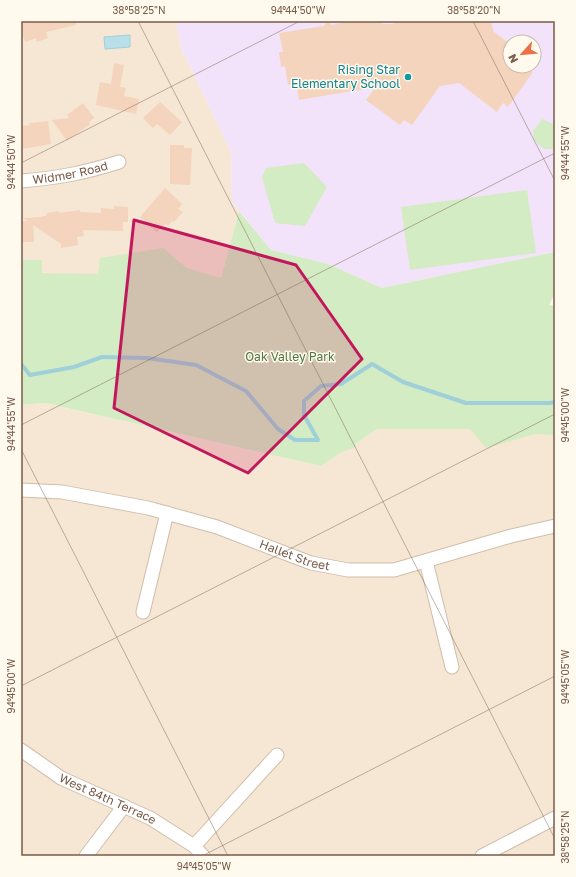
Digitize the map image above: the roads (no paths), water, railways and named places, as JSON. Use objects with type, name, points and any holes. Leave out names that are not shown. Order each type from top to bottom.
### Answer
[{"type":"street","name":"Widmer Road","points":[[21,181],[61,178],[88,172],[119,162]]},
{"type":"street","name":"Hallet Street","points":[[21,490],[62,492],[168,513],[216,527],[318,565],[348,570],[394,570],[511,536],[555,526]]},
{"type":"street","points":[[143,612],[168,513]]},
{"type":"street","points":[[426,561],[452,667]]},
{"type":"street","name":"West 84th Terrace","points":[[21,750],[61,778],[150,818],[199,851],[277,755]]},
{"type":"street","points":[[86,856],[124,806]]},
{"type":"street","points":[[482,856],[499,852],[555,818]]},
{"type":"water","points":[[130,35],[130,47],[105,49],[104,37]]},
{"type":"waterway","points":[[21,364],[30,375],[74,367],[102,357],[147,358],[196,365],[246,391],[278,429],[295,440],[318,440],[304,415],[304,401],[321,386],[341,384],[372,364],[403,382],[466,403],[555,402]]},
{"type":"place","name":"Rising Star Elementary School","points":[[408,77]]},
{"type":"park label","name":"Oak Valley Park","points":[[290,357]]}]
